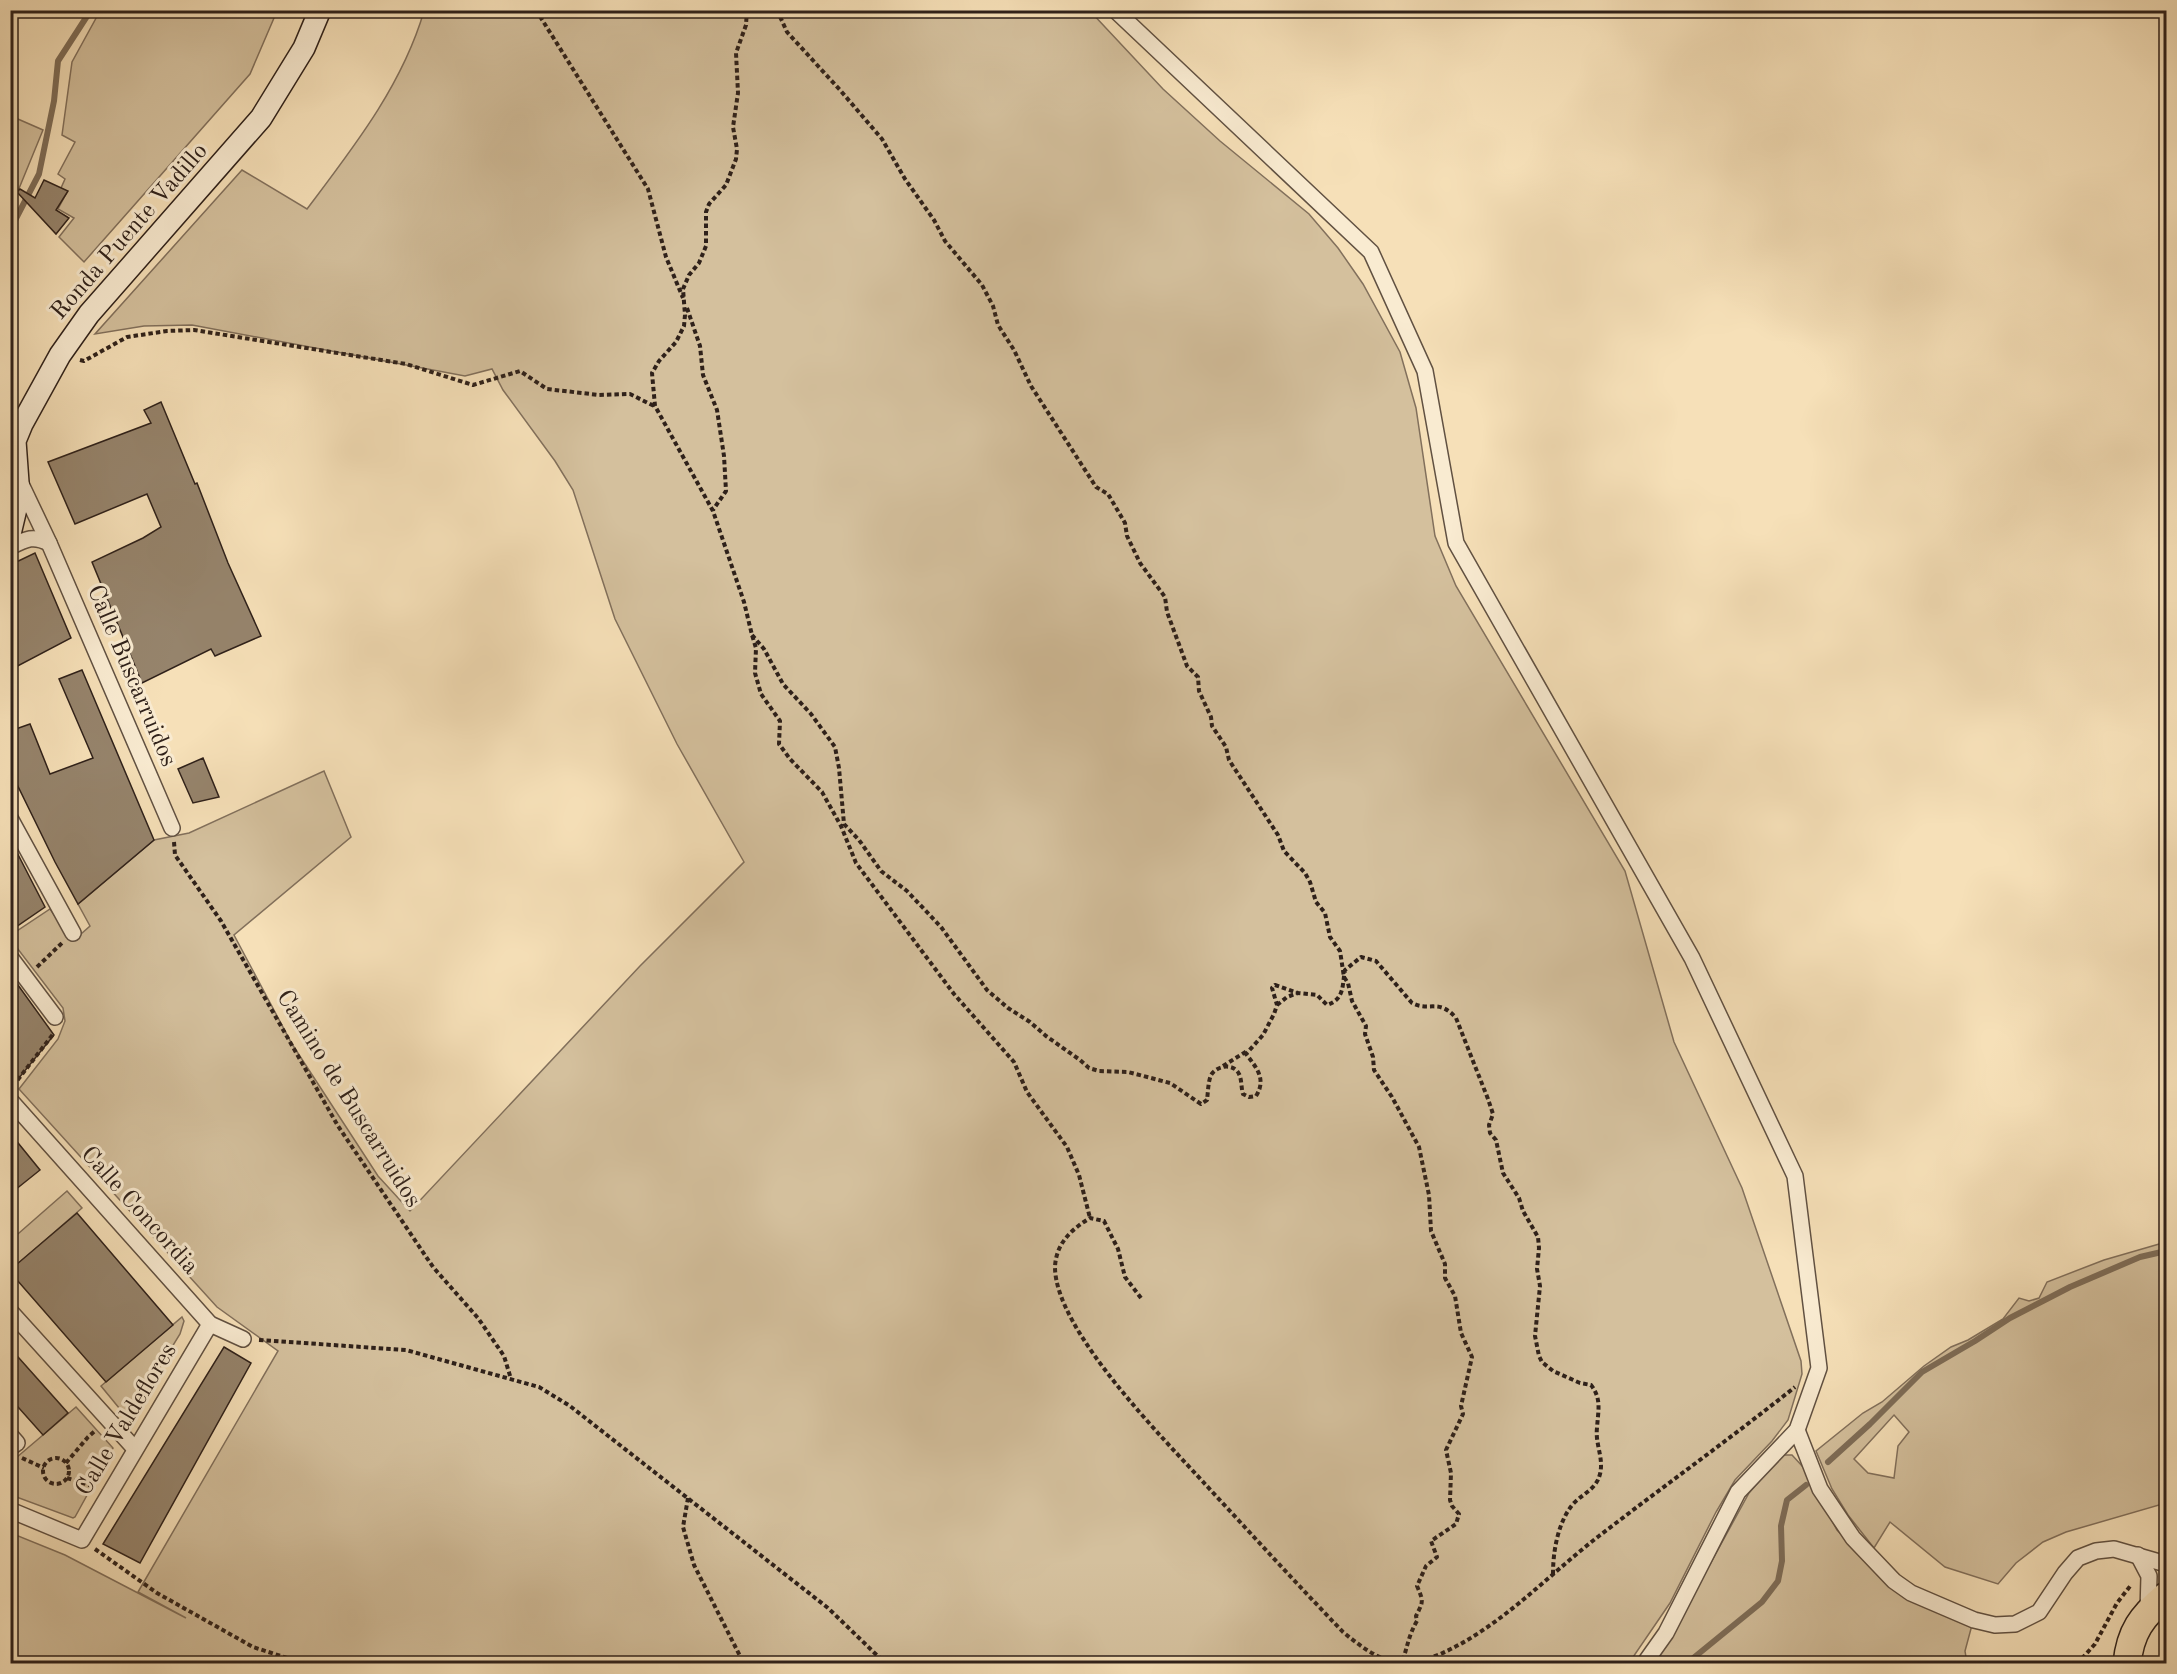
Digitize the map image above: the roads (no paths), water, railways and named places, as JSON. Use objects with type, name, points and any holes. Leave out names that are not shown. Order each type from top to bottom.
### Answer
[{"type":"highway","points":[[2124,1658],[2136,1629],[2157,1604]]},
{"type":"main road","name":"Ronda Puente Vadillo","points":[[10,534],[19,496],[15,441],[60,355],[89,314],[261,118],[304,48],[320,10]]},
{"type":"street","points":[[1115,10],[1371,252],[1425,371],[1456,543],[1692,958],[1795,1176],[1819,1368],[1797,1430],[1738,1492],[1666,1633],[1644,1664]]},
{"type":"street","name":"Calle Buscarruidos","points":[[17,477],[49,543],[172,828]]},
{"type":"street","points":[[10,547],[30,537],[38,537],[49,543]]},
{"type":"street","points":[[10,818],[73,933]]},
{"type":"street","points":[[10,957],[55,1017]]},
{"type":"street","name":"Calle Concordia","points":[[10,1100],[17,1118],[210,1324],[243,1338]]},
{"type":"street","points":[[10,1311],[135,1449]]},
{"type":"street","name":"Calle Valdeflores","points":[[10,1510],[82,1540],[210,1324]]},
{"type":"street","points":[[1797,1430],[1820,1489],[1853,1538],[1894,1581],[1911,1593],[1974,1620],[1995,1625],[2015,1624],[2039,1612],[2078,1558],[2096,1551],[2114,1549],[2166,1564]]},
{"type":"street","points":[[10,1435],[17,1443],[15,1452]]},
{"type":"street","points":[[2138,1555],[2149,1576],[2157,1604]]},
{"type":"waterway","points":[[10,230],[39,174],[54,101],[58,61],[91,10]]},
{"type":"waterway","points":[[1828,1462],[1922,1372],[2010,1318],[2070,1287],[2140,1257],[2166,1251]]},
{"type":"waterway","points":[[1686,1664],[1762,1602],[1778,1581],[1782,1561],[1781,1526],[1787,1500],[1806,1485]]}]
